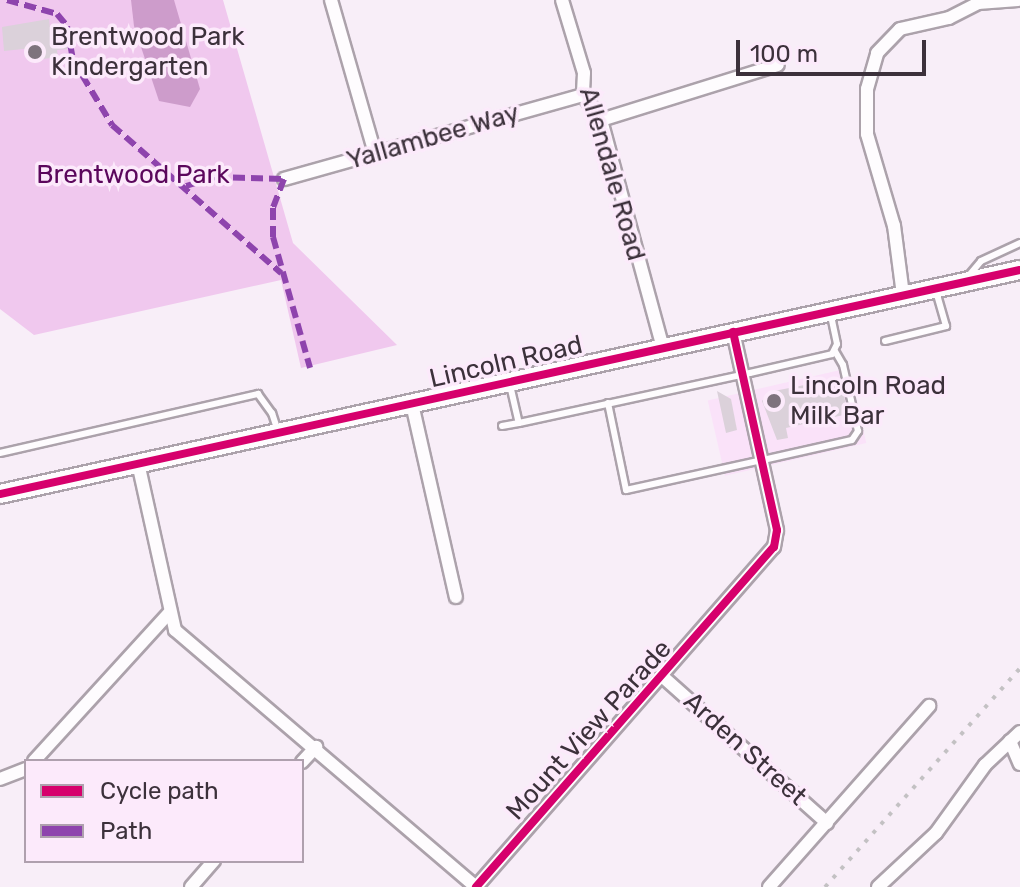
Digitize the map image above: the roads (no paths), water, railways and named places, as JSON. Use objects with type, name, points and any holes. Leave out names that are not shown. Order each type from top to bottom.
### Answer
[{"type":"main road","name":"Lincoln Road","points":[[0,494],[935,288],[1019,274]]},
{"type":"street","points":[[331,0],[375,153]]},
{"type":"street","name":"Allendale Road","points":[[562,0],[584,73],[583,95],[601,120],[663,348]]},
{"type":"street","points":[[903,295],[888,201],[867,134],[867,89],[877,53],[890,33],[900,29],[949,18],[978,3],[1018,0]]},
{"type":"street","points":[[601,120],[778,65]]},
{"type":"street","name":"Yallambee Way","points":[[284,179],[583,95]]},
{"type":"street","name":"Mount View Parade","points":[[476,887],[774,547],[777,530],[733,332]]},
{"type":"street","points":[[412,404],[456,597]]},
{"type":"street","points":[[138,463],[175,630],[316,747],[476,887]]},
{"type":"street","points":[[36,759],[169,613]]},
{"type":"street","name":"Arden Street","points":[[662,676],[827,823]]},
{"type":"street","points":[[769,887],[929,706]]},
{"type":"street","points":[[878,887],[936,833],[985,765],[1020,732]]},
{"type":"street","points":[[1010,741],[1020,764]]},
{"type":"street","points":[[304,760],[316,747]]},
{"type":"street","points":[[0,779],[24,770]]},
{"type":"street","points":[[191,887],[212,863]]},
{"type":"lane","points":[[965,282],[981,261],[1020,243]]},
{"type":"lane","points":[[885,341],[946,326],[935,288]]},
{"type":"lane","points":[[608,403],[626,490],[852,440],[858,431],[835,351],[830,312]]},
{"type":"lane","points":[[502,426],[835,351]]},
{"type":"lane","points":[[509,381],[519,423]]},
{"type":"lane","points":[[0,453],[258,394],[272,413],[278,432]]},
{"type":"railway","points":[[825,887],[1020,668]]},
{"type":"place","name":"Brentwood Park Kindergarten","points":[[35,52]]},
{"type":"place","name":"Lincoln Road Milk Bar","points":[[774,401]]},
{"type":"park label","name":"Brentwood Park","points":[[133,175]]}]
